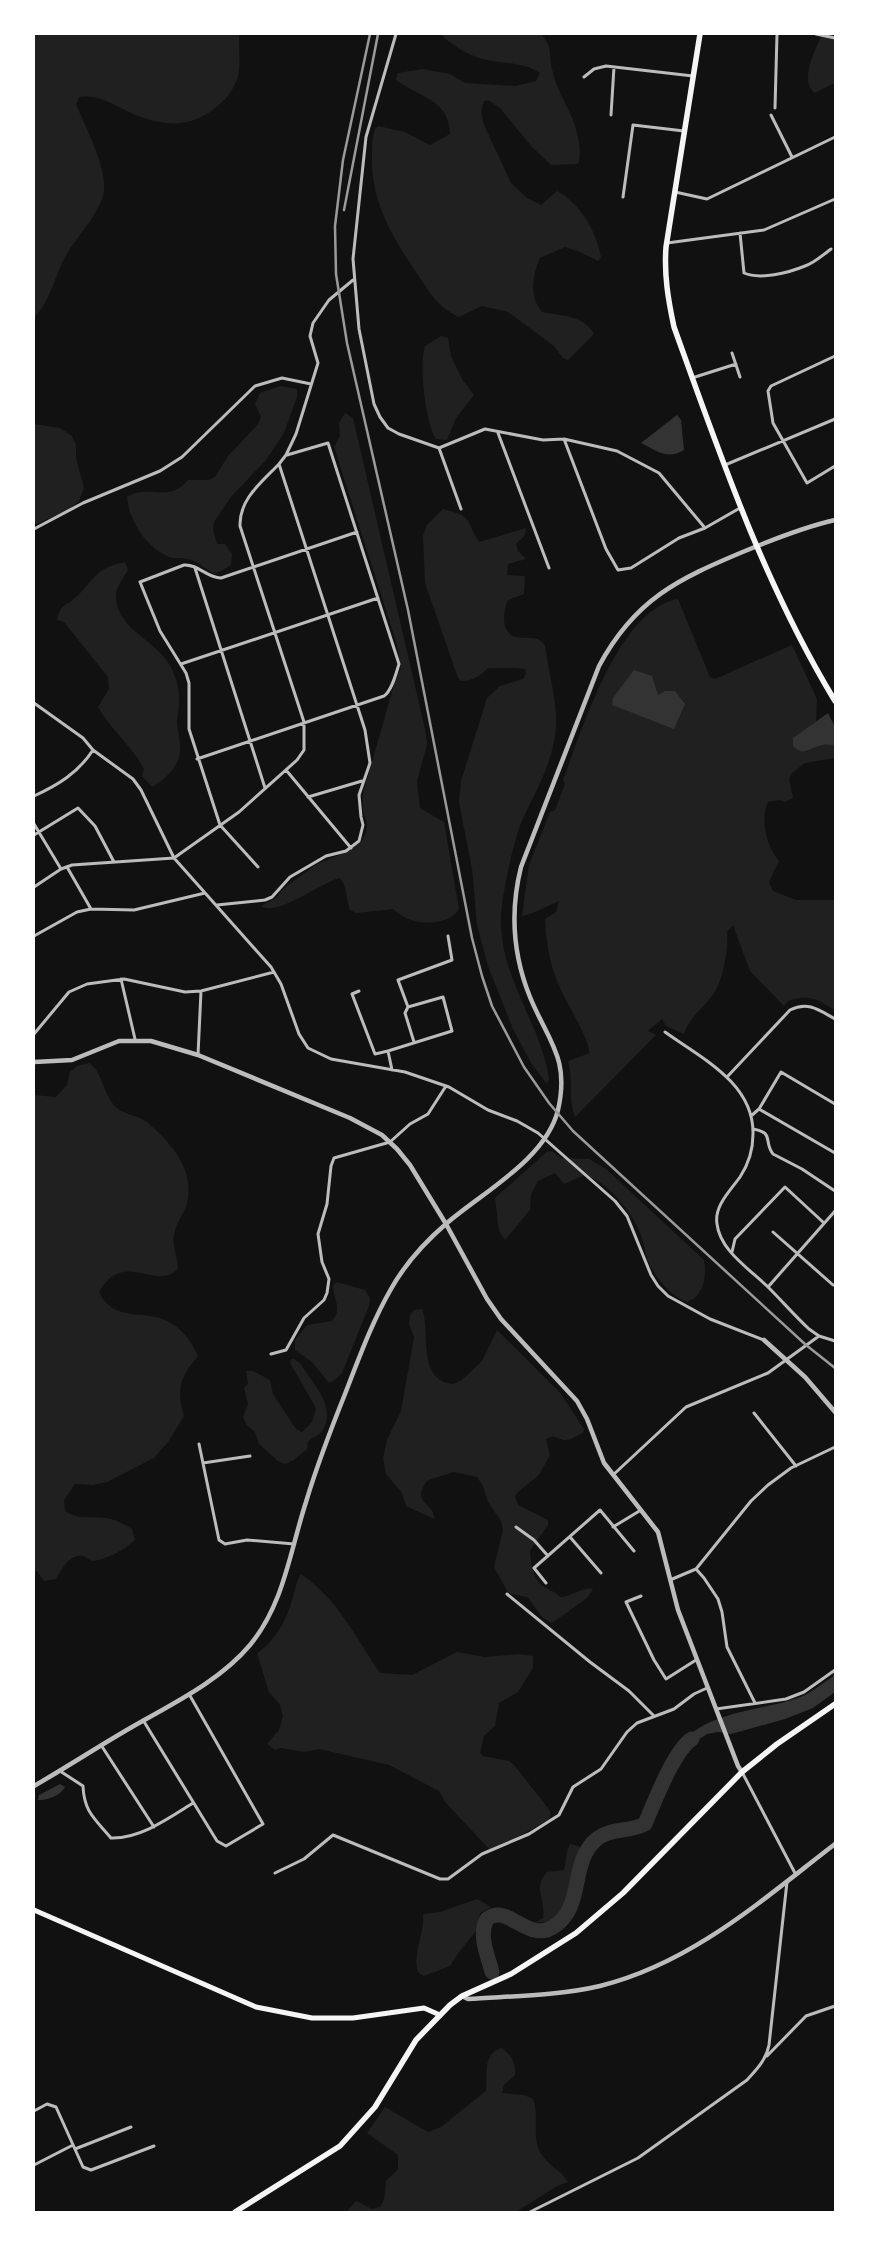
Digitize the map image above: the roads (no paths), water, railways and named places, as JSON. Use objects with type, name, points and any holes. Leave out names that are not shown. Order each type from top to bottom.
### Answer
[{"type":"highway","points":[[700,34],[667,243],[664,272],[667,296],[674,326],[723,466],[756,547],[794,625],[835,701]]},
{"type":"highway","points":[[235,2212],[340,2146],[357,2130],[375,2107],[416,2040],[462,1996],[511,1974],[576,1933],[602,1913],[742,1772],[777,1744],[835,1704]]},
{"type":"main road","points":[[34,1910],[256,2007],[312,2018],[360,2017],[424,2008],[440,2015]]},
{"type":"street","points":[[396,34],[366,137],[353,279],[359,329],[374,404],[380,417],[388,428],[399,434],[439,448],[485,429],[542,440],[564,438],[617,451],[659,473],[705,528]]},
{"type":"street","points":[[775,108],[777,34]]},
{"type":"street","points":[[816,34],[835,38]]},
{"type":"street","points":[[584,77],[600,66],[693,76]]},
{"type":"street","points":[[611,116],[614,67]]},
{"type":"street","points":[[771,115],[792,157]]},
{"type":"street","points":[[623,197],[633,125],[684,131]]},
{"type":"street","points":[[674,192],[708,199],[835,137]]},
{"type":"street","points":[[667,243],[764,230],[835,199]]},
{"type":"street","points":[[740,233],[744,273],[750,276],[777,273],[806,266],[831,249]]},
{"type":"street","points":[[34,886],[67,867],[174,858],[265,789],[304,750],[304,722],[240,526],[240,513],[252,492],[286,455],[296,434],[318,363],[310,336],[313,323],[329,300],[353,279]]},
{"type":"street","points":[[732,353],[740,377]]},
{"type":"street","points":[[835,356],[769,388],[771,417],[807,483],[835,466]]},
{"type":"street","points":[[692,378],[736,364]]},
{"type":"street","points":[[34,529],[83,503],[160,471],[182,457],[214,429],[248,390],[255,386],[273,379],[282,378],[311,384]]},
{"type":"street","points":[[723,466],[835,419]]},
{"type":"street","points":[[498,433],[549,568]]},
{"type":"street","points":[[564,438],[606,549],[618,570],[631,568],[679,538],[705,528],[740,508]]},
{"type":"street","points":[[197,759],[388,694],[398,664],[328,443],[286,455]]},
{"type":"street","points":[[439,448],[460,509]]},
{"type":"street","points":[[216,905],[272,898],[283,884],[297,873],[326,856],[351,848],[363,832],[360,795],[362,781],[370,763],[365,730],[279,464]]},
{"type":"street","points":[[34,1786],[188,1693],[235,1660],[265,1624],[282,1587],[305,1503],[366,1342],[391,1289],[407,1265],[446,1224],[536,1150],[553,1125],[560,1097],[562,1075],[554,1044],[530,998],[516,949],[515,896],[520,867],[599,666],[613,639],[647,603],[672,585],[704,568],[756,547],[835,520]]},
{"type":"street","points":[[258,867],[220,825],[197,759],[189,729],[189,683],[181,664],[160,631],[140,582],[184,565],[215,578],[221,578],[357,532]]},
{"type":"street","points":[[195,568],[265,789]]},
{"type":"street","points":[[181,664],[378,598]]},
{"type":"street","points":[[34,703],[133,779],[141,790],[174,858],[274,972],[281,984],[299,1034],[308,1048],[331,1059],[392,1070],[446,1086],[488,1110],[517,1121],[538,1133],[615,1201],[627,1216],[651,1275],[668,1296],[710,1319],[764,1340],[810,1382],[835,1412]]},
{"type":"street","points":[[34,796],[60,784],[84,764],[93,750]]},
{"type":"street","points":[[286,770],[351,848]]},
{"type":"street","points":[[308,797],[362,781]]},
{"type":"street","points":[[34,835],[78,808],[95,826],[114,862]]},
{"type":"street","points":[[34,824],[61,869]]},
{"type":"street","points":[[67,867],[91,909]]},
{"type":"street","points":[[34,936],[77,912],[91,909],[134,910],[205,893]]},
{"type":"street","points":[[414,1042],[405,1013],[408,1007],[398,980],[452,960],[448,936]]},
{"type":"street","points":[[34,1034],[69,992],[87,984],[121,979],[185,992],[201,991],[274,972]]},
{"type":"street","points":[[121,979],[135,1039]]},
{"type":"street","points":[[198,1054],[201,991]]},
{"type":"street","points":[[358,991],[352,994],[375,1054],[452,1031],[443,997],[408,1007]]},
{"type":"street","points":[[727,1077],[790,1010],[804,1005],[811,1006],[835,1018]]},
{"type":"street","points":[[665,1032],[727,1077],[742,1093],[751,1116],[753,1129],[752,1146],[744,1170],[722,1202],[717,1215],[717,1225],[721,1237],[732,1252],[796,1316],[819,1336],[835,1341]]},
{"type":"street","points":[[34,1062],[65,1062],[118,1041],[151,1040],[198,1054],[350,1118],[390,1142],[410,1165],[446,1224],[487,1299],[501,1319],[577,1401],[587,1419],[604,1462],[658,1532],[669,1580],[696,1660],[727,1738],[742,1772],[796,1874]]},
{"type":"street","points":[[388,1051],[392,1070]]},
{"type":"street","points":[[751,1116],[759,1109],[781,1072],[835,1104]]},
{"type":"street","points":[[271,1354],[286,1350],[304,1318],[324,1300],[327,1293],[329,1279],[322,1262],[318,1234],[327,1204],[331,1166],[334,1158],[390,1142],[410,1124],[428,1114],[446,1086]]},
{"type":"street","points":[[759,1109],[835,1153]]},
{"type":"street","points":[[753,1129],[765,1132],[773,1154],[802,1169],[835,1191]]},
{"type":"street","points":[[732,1252],[735,1239],[785,1187],[824,1222]]},
{"type":"street","points":[[768,1286],[835,1211]]},
{"type":"street","points":[[773,1232],[833,1285]]},
{"type":"street","points":[[613,1476],[686,1407],[751,1381],[787,1360],[819,1336]]},
{"type":"street","points":[[754,1413],[796,1466]]},
{"type":"street","points":[[199,1444],[218,1540],[225,1544],[247,1540],[295,1544]]},
{"type":"street","points":[[669,1580],[696,1569],[751,1500],[780,1476],[835,1447]]},
{"type":"street","points":[[203,1463],[250,1456]]},
{"type":"street","points":[[546,1583],[534,1568],[600,1510],[634,1551]]},
{"type":"street","points":[[613,1527],[641,1510]]},
{"type":"street","points":[[516,1527],[534,1540],[548,1556]]},
{"type":"street","points":[[570,1537],[601,1573]]},
{"type":"street","points":[[696,1569],[718,1599],[722,1612],[727,1647],[755,1703]]},
{"type":"street","points":[[507,1594],[590,1662],[629,1691],[654,1716]]},
{"type":"street","points":[[641,1596],[626,1602],[654,1660],[666,1679],[696,1660]]},
{"type":"street","points":[[717,1711],[755,1703],[786,1700],[804,1692],[835,1670]]},
{"type":"street","points":[[275,1873],[290,1868],[304,1859],[333,1835],[440,1879],[448,1879],[482,1854],[529,1834],[560,1815],[573,1787],[601,1769],[627,1732],[637,1723],[674,1709],[694,1694],[707,1688]]},
{"type":"street","points":[[143,1720],[217,1841],[226,1846],[263,1824],[188,1693]]},
{"type":"street","points":[[101,1745],[154,1826]]},
{"type":"street","points":[[60,1771],[82,1786],[87,1810],[110,1838],[120,1838],[154,1826],[193,1803]]},
{"type":"street","points":[[462,1996],[468,1999],[552,1993],[598,1986],[622,1980],[661,1964],[697,1946],[742,1917],[834,1846]]},
{"type":"street","points":[[767,2056],[787,1882]]},
{"type":"street","points":[[530,2212],[638,2158],[747,2080],[767,2056],[806,2016],[835,2006]]},
{"type":"street","points":[[34,2111],[47,2104],[56,2107],[83,2167],[91,2170],[154,2146]]},
{"type":"street","points":[[34,2164],[74,2147],[131,2127]]},
{"type":"waterway","points":[[492,1972],[483,1932],[487,1919],[495,1915],[503,1916],[537,1931],[546,1930],[556,1925],[571,1906],[583,1858],[589,1847],[603,1835],[645,1824],[678,1754],[692,1739]]},
{"type":"railway","points":[[370,34],[343,160],[335,226],[336,274],[347,343],[408,610],[472,938],[492,1006],[524,1067],[549,1103],[573,1131],[806,1345],[835,1368]]},
{"type":"railway","points":[[344,210],[378,34]]}]
